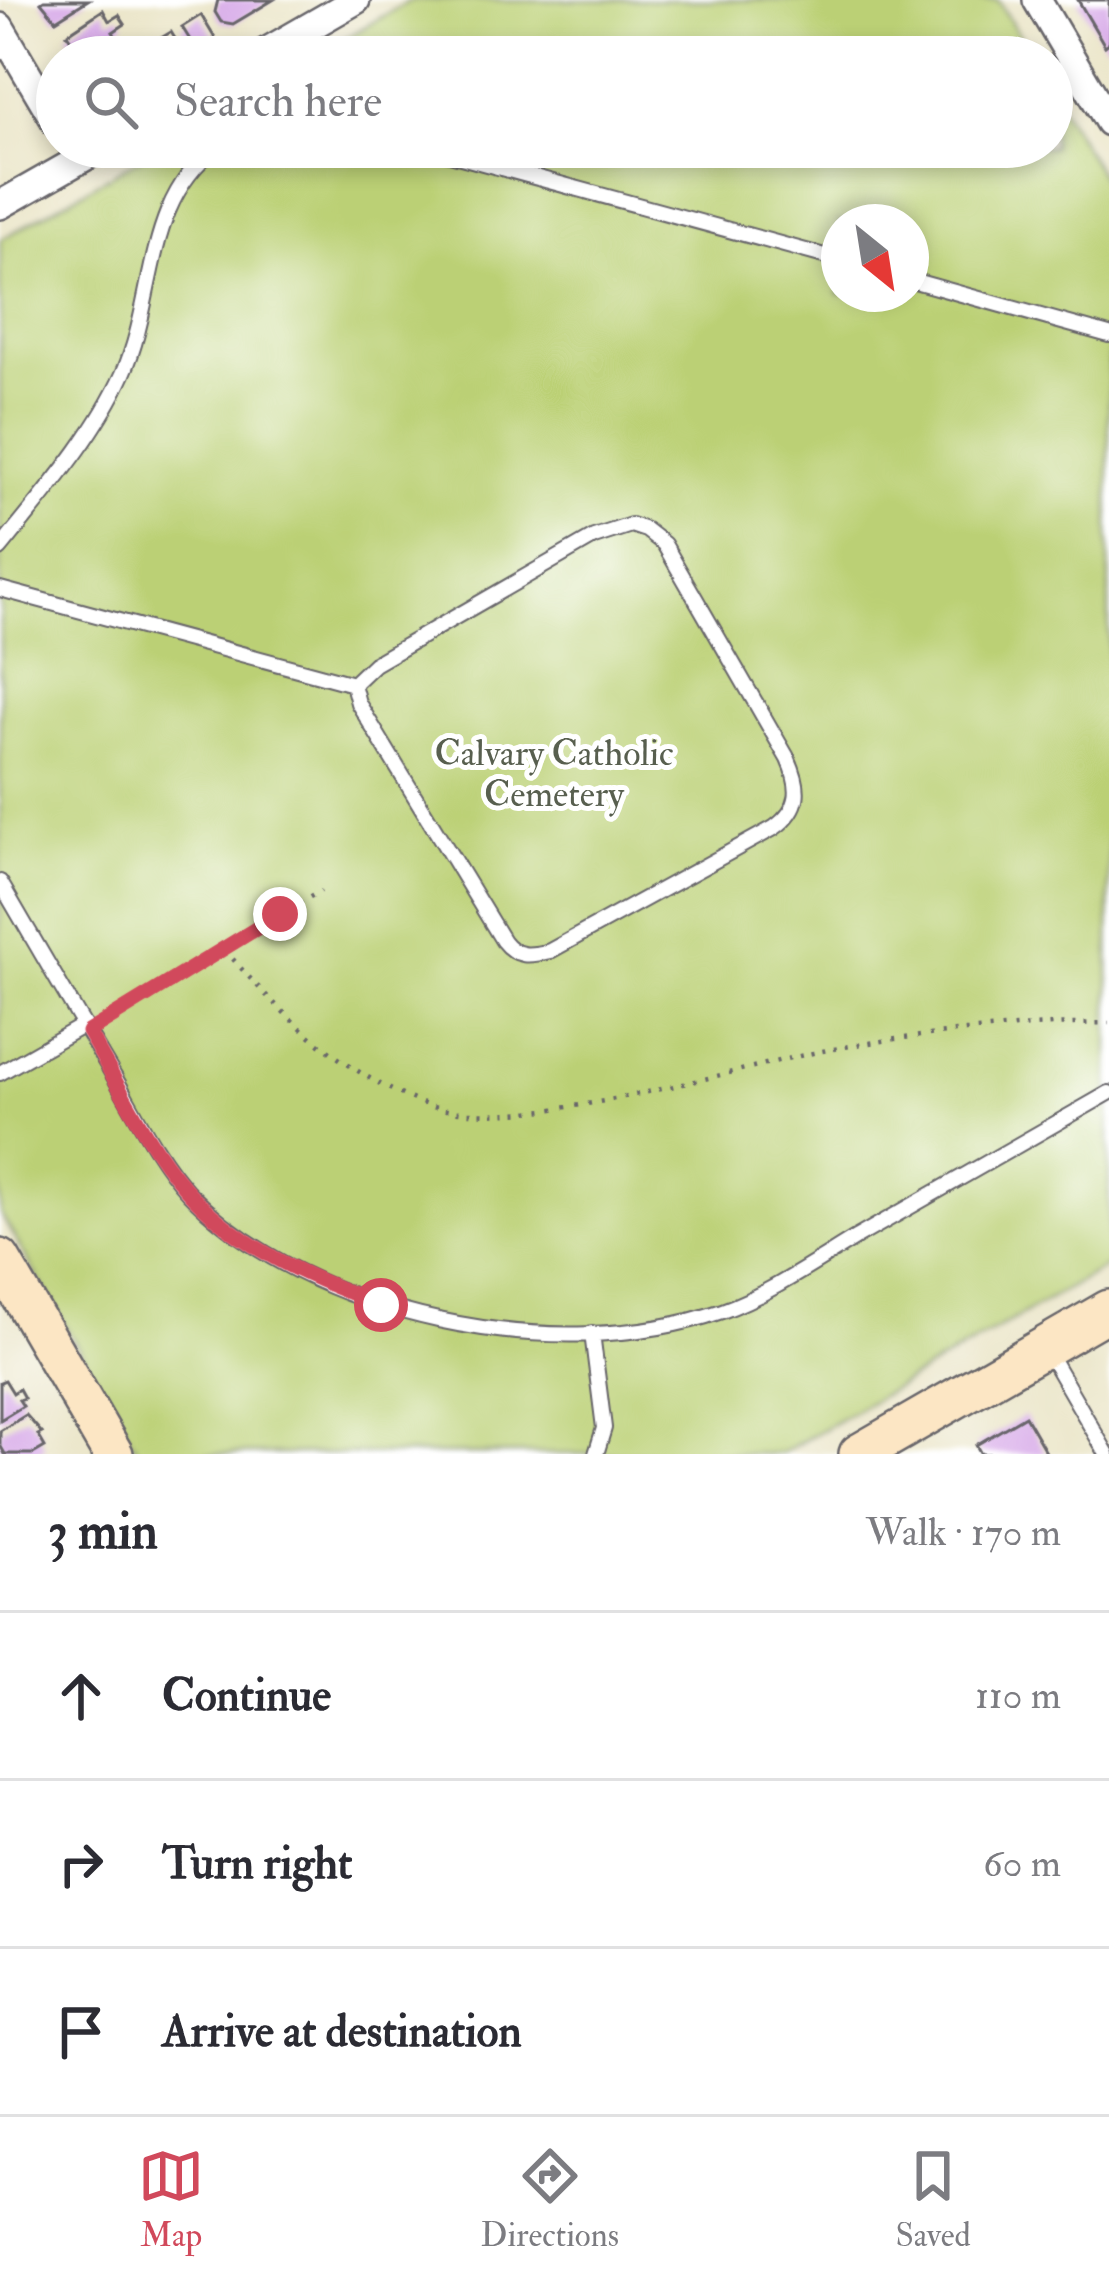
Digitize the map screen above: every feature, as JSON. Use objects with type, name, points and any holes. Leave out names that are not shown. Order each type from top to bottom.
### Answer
[{"type":"main road","points":[[0,1259],[113,1454]]},
{"type":"main road","points":[[859,1454],[906,1443],[1045,1347],[1109,1310]]},
{"type":"street","points":[[1037,0],[1058,36]]},
{"type":"street","points":[[291,36],[344,3]]},
{"type":"street","points":[[0,27],[36,88]]},
{"type":"street","points":[[1073,61],[1109,122]]},
{"type":"street","points":[[0,205],[59,168]]},
{"type":"lane","points":[[0,549],[106,406],[136,339],[160,230],[196,168]]},
{"type":"lane","points":[[501,168],[821,255]]},
{"type":"lane","points":[[929,285],[1109,335]]},
{"type":"lane","points":[[631,525],[655,536],[675,563],[788,759],[799,790],[795,807],[774,828],[550,951],[525,956],[514,953],[358,703],[353,684],[374,664],[554,560],[610,530],[631,525]]},
{"type":"lane","points":[[0,589],[353,684]]},
{"type":"lane","points":[[0,882],[184,1188],[229,1229],[308,1276],[381,1305],[477,1326],[592,1334],[682,1322],[737,1305],[1109,1093]]},
{"type":"lane","points":[[0,1073],[86,1029]]},
{"type":"lane","points":[[592,1334],[604,1428],[596,1454]]},
{"type":"lane","points":[[1045,1347],[1107,1454]]},
{"type":"path","points":[[86,1029],[320,891]]},
{"type":"path","points":[[225,950],[274,1007],[319,1047],[426,1105],[466,1112],[508,1114],[589,1102],[830,1050],[955,1032],[1109,1023]]},
{"type":"green space","points":[[411,0],[998,0],[1019,36],[349,36]]},
{"type":"green space","name":"Calvary Catholic Cemetery","points":[[1073,128],[1109,189],[1109,1265],[780,1454],[139,1454],[0,1213],[0,240],[123,168],[1073,168]]},
{"type":"building","points":[[88,0],[56,20],[41,2]]},
{"type":"building","points":[[218,0],[273,0],[233,24],[221,22],[215,12]]},
{"type":"building","points":[[1078,0],[1109,0],[1109,43],[1105,46]]},
{"type":"building","points":[[103,10],[109,21],[119,15],[125,24],[113,32],[116,36],[67,34]]},
{"type":"building","points":[[201,15],[214,36],[188,36],[182,27]]},
{"type":"building","points":[[5,1380],[13,1393],[19,1389],[23,1406],[0,1420],[0,1382]]},
{"type":"building","points":[[26,1415],[42,1433],[38,1435],[45,1447],[33,1454],[5,1454],[0,1431]]},
{"type":"building","points":[[1025,1416],[1047,1454],[981,1454],[976,1445]]},
{"type":"route","points":[[280,914],[88,1032],[167,1166],[210,1213],[262,1251],[308,1276],[381,1305]]}]
